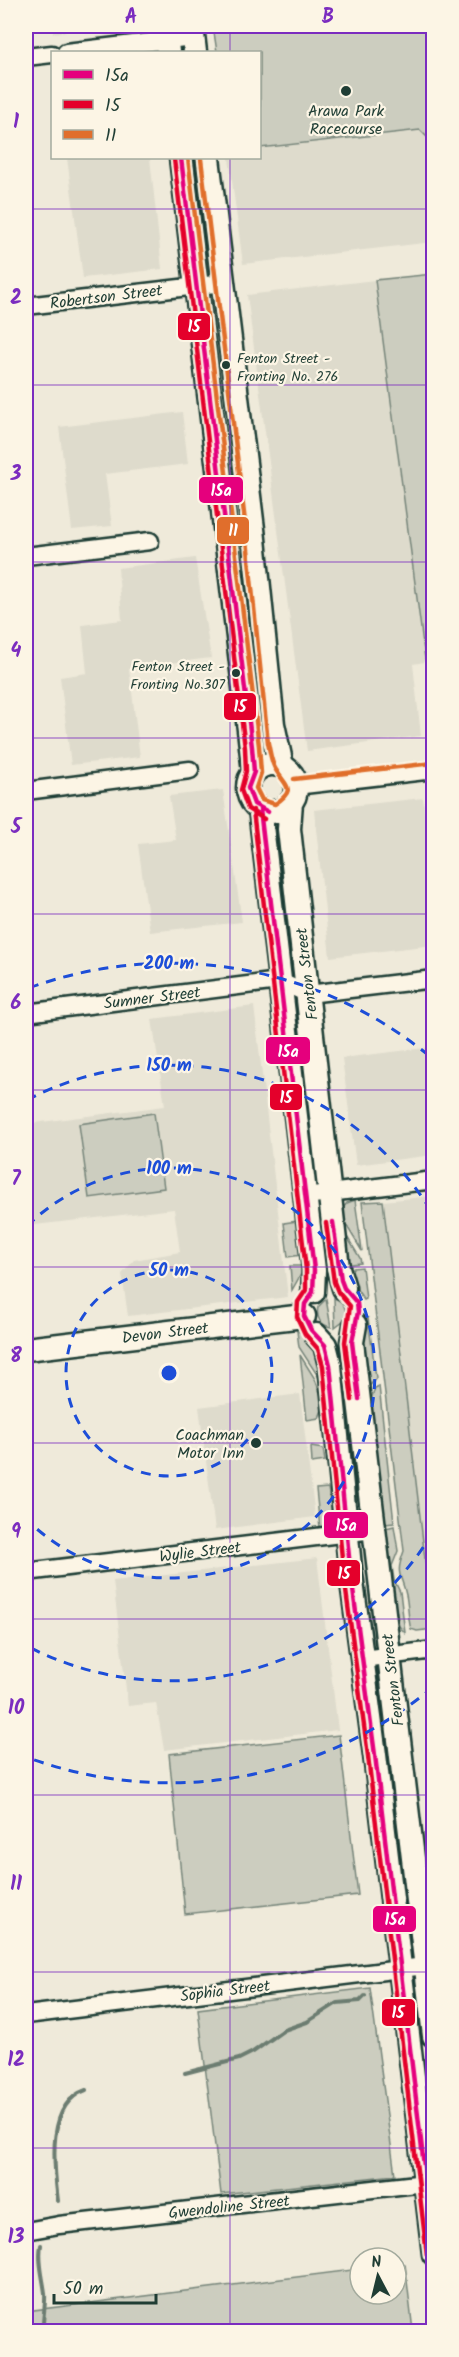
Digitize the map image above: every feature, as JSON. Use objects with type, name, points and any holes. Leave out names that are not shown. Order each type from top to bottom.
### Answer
[{"type":"main road","points":[[181,159],[254,772],[248,788],[250,797],[260,809],[277,812],[293,794],[291,774],[282,766],[273,724],[253,529],[208,159]]},
{"type":"main road","points":[[226,532],[253,529]]},
{"type":"main road","points":[[254,772],[269,765],[282,766]]},
{"type":"main road","name":"Fenton Street","points":[[293,794],[289,829],[338,1268],[344,1288]]},
{"type":"main road","name":"Fenton Street","points":[[260,809],[267,852],[279,981],[314,1270],[313,1292]]},
{"type":"main road","points":[[330,1285],[344,1288],[357,1303],[358,1312],[355,1325],[348,1334],[335,1339],[327,1339],[310,1325],[305,1304],[313,1292],[320,1287],[330,1285]]},
{"type":"main road","name":"Fenton Street","points":[[310,1325],[325,1345],[330,1365],[362,1659],[429,2183],[434,2254]]},
{"type":"main road","name":"Devon Street","points":[[26,1349],[310,1325]]},
{"type":"main road","name":"Fenton Street","points":[[355,1325],[352,1342],[434,2036]]},
{"type":"street","points":[[74,51],[167,39],[193,38]]},
{"type":"street","points":[[26,57],[51,54]]},
{"type":"street","name":"Robertson Street","points":[[26,306],[223,283]]},
{"type":"street","points":[[26,556],[150,541]]},
{"type":"street","points":[[26,791],[190,770]]},
{"type":"street","points":[[293,794],[434,770]]},
{"type":"street","points":[[279,981],[308,994],[434,979]]},
{"type":"street","name":"Sumner Street","points":[[26,1013],[279,981]]},
{"type":"street","points":[[305,1196],[434,1180]]},
{"type":"street","name":"Wylie Street","points":[[26,1572],[374,1530]]},
{"type":"street","points":[[362,1659],[434,1650]]},
{"type":"street","name":"Sophia Street","points":[[26,2015],[425,1966]]},
{"type":"street","name":"Gwendoline Street","points":[[26,2231],[59,2225],[429,2183]]},
{"type":"shaded area","points":[[52,26],[110,26],[53,33]]},
{"type":"shaded area","name":"Arawa Park Racecourse","points":[[213,26],[433,26],[433,168],[429,139],[420,130],[261,148],[261,51],[217,51]]},
{"type":"shaded area","points":[[420,130],[429,139],[433,168],[433,242],[243,264],[229,159],[261,159],[261,148]]},
{"type":"shaded area","points":[[67,159],[150,159],[162,269],[83,278]]},
{"type":"shaded area","points":[[433,274],[434,658],[425,659],[375,280]]},
{"type":"shaded area","points":[[375,280],[425,659],[425,662],[413,664],[421,736],[307,751],[247,295]]},
{"type":"shaded area","points":[[182,412],[188,464],[105,474],[112,526],[72,530],[59,427]]},
{"type":"shaded area","points":[[195,558],[211,658],[129,668],[140,757],[71,765],[60,677],[87,673],[82,625],[122,620],[118,568]]},
{"type":"shaded area","points":[[223,790],[242,922],[150,932],[138,844],[176,840],[169,796]]},
{"type":"shaded area","points":[[423,798],[433,874],[433,945],[330,957],[314,810]]},
{"type":"shaded area","points":[[254,1006],[288,1297],[128,1316],[122,1274],[134,1260],[180,1252],[174,1209],[26,1226],[26,1124],[165,1106],[152,1019]]},
{"type":"shaded area","points":[[433,1047],[433,1155],[356,1165],[342,1058]]},
{"type":"shaded area","points":[[154,1113],[164,1188],[89,1198],[79,1124]]},
{"type":"shaded area","points":[[433,1196],[433,1627],[383,1201]]},
{"type":"shaded area","points":[[355,1200],[362,1251],[339,1213],[347,1203]]},
{"type":"shaded area","points":[[383,1201],[433,1627],[433,1629],[417,1631],[411,1629],[400,1574],[404,1551],[362,1202]]},
{"type":"shaded area","points":[[297,1221],[301,1255],[288,1257],[284,1223]]},
{"type":"shaded area","points":[[338,1222],[360,1258],[361,1263],[342,1265]]},
{"type":"shaded area","points":[[290,1266],[301,1266],[301,1274],[292,1290]]},
{"type":"shaded area","points":[[362,1267],[366,1299],[364,1300],[343,1269]]},
{"type":"shaded area","points":[[334,1298],[343,1304],[346,1313],[344,1320],[335,1327]]},
{"type":"shaded area","points":[[326,1299],[331,1327],[322,1323],[318,1314],[318,1307]]},
{"type":"shaded area","points":[[367,1318],[376,1378],[369,1387],[359,1337]]},
{"type":"shaded area","points":[[297,1331],[307,1335],[317,1344],[326,1398],[318,1376],[299,1347]]},
{"type":"shaded area","points":[[343,1343],[354,1427],[351,1439],[351,1461],[356,1491],[355,1511],[332,1345]]},
{"type":"shaded area","points":[[300,1355],[315,1379],[324,1404],[319,1418],[307,1420]]},
{"type":"shaded area","points":[[379,1386],[394,1523],[385,1524],[370,1402],[375,1388]]},
{"type":"shaded area","points":[[300,1394],[315,1517],[215,1530],[199,1407]]},
{"type":"shaded area","points":[[311,1447],[323,1449],[325,1461],[312,1463]]},
{"type":"shaded area","points":[[328,1488],[332,1516],[325,1527],[320,1529],[316,1489]]},
{"type":"shaded area","points":[[394,1526],[398,1551],[392,1566],[394,1580],[400,1592],[405,1633],[399,1626],[396,1616],[386,1528]]},
{"type":"shaded area","points":[[317,1558],[338,1730],[164,1750],[156,1703],[128,1706],[113,1581]]},
{"type":"shaded area","points":[[339,1735],[358,1895],[185,1914],[169,1754]]},
{"type":"shaded area","points":[[370,1988],[395,2175],[221,2194],[198,2009]]},
{"type":"shaded area","points":[[348,2271],[348,2306],[408,2306],[408,2289],[413,2331],[26,2331],[26,2311]]},
{"type":"waterway","points":[[185,2073],[239,2059],[284,2030],[307,2022],[337,2003],[360,2001],[365,1996]]},
{"type":"waterway","points":[[58,2201],[54,2155],[58,2122],[64,2108],[73,2097],[86,2090]]},
{"type":"waterway","points":[[41,2245],[40,2263],[45,2293],[43,2332]]},
{"type":"transit line","name":"15","points":[[174,159],[245,748],[246,771],[241,790],[248,809],[264,819]]},
{"type":"transit line","name":"15a","points":[[181,159],[252,747],[254,772],[248,788],[254,804],[268,812]]},
{"type":"transit line","name":"11","points":[[188,159],[259,746],[261,773],[256,788],[262,800],[275,804],[286,795],[288,788],[274,767],[268,743],[246,530],[201,159]]},
{"type":"transit line","name":"11","points":[[294,779],[433,763]]},
{"type":"transit line","name":"15a","points":[[260,809],[314,1270],[313,1292],[305,1304],[304,1316],[311,1330],[325,1345],[330,1365],[350,1567],[375,1755],[434,2250]]},
{"type":"transit line","name":"15","points":[[253,810],[306,1270],[306,1290],[298,1302],[297,1317],[305,1334],[318,1349],[323,1366],[343,1568],[368,1756],[427,2255]]},
{"type":"transit line","name":"15a","points":[[333,1222],[341,1280],[344,1288],[357,1303],[358,1312],[352,1342],[359,1399]]},
{"type":"transit line","name":"15","points":[[326,1223],[334,1282],[338,1292],[350,1306],[345,1342],[352,1400]]},
{"type":"place","name":"Arawa Park Racecourse","points":[[346,91]]},
{"type":"place","name":"Fenton Street - Fronting No. 276","points":[[226,365]]},
{"type":"place","name":"Fenton Street - Fronting No.307","points":[[236,673]]},
{"type":"place","name":"Coachman Motor Inn","points":[[256,1443]]}]
